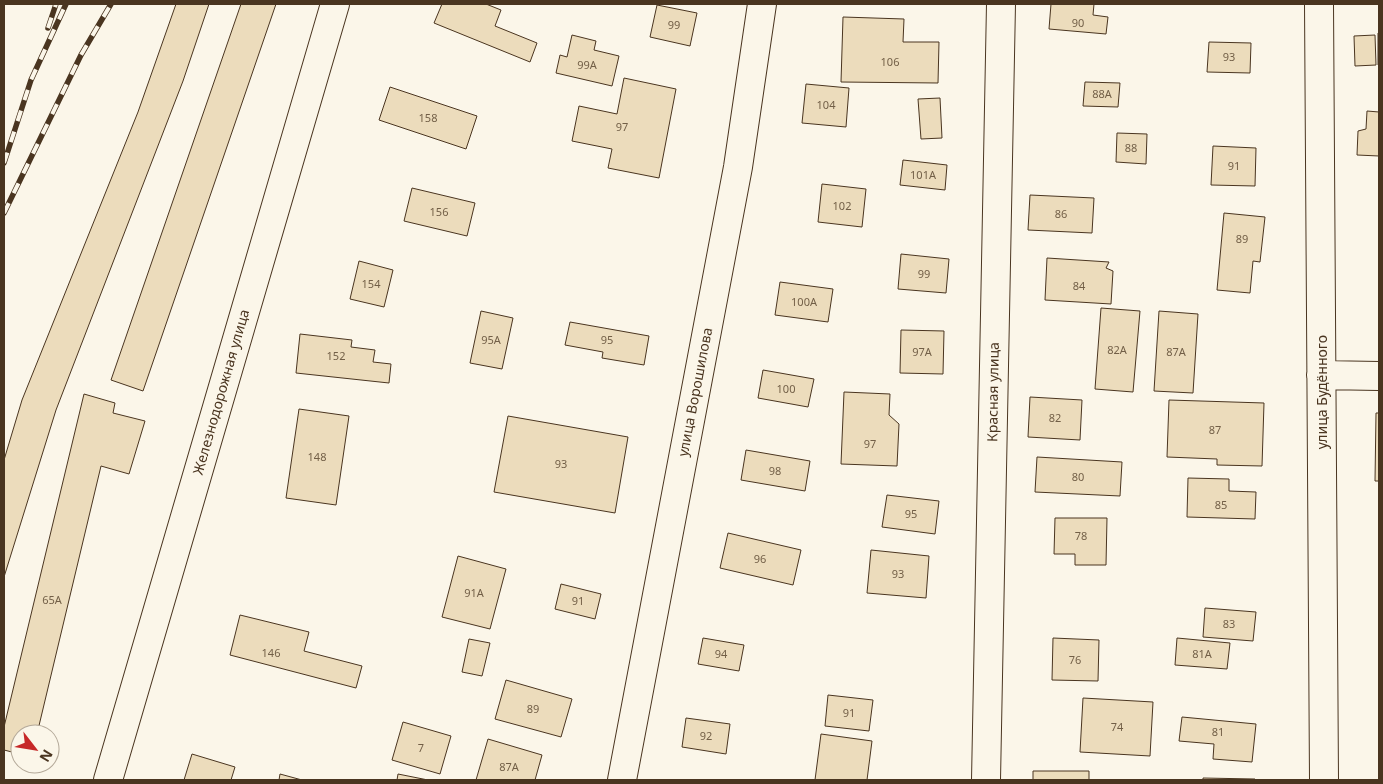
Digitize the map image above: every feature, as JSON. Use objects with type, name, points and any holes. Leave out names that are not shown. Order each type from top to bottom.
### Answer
[{"type":"street","name":"Железнодорожная улица","points":[[108,780],[335,4]]},
{"type":"street","name":"улица Ворошилова","points":[[622,780],[738,167],[762,4]]},
{"type":"street","name":"Красная улица","points":[[986,780],[1001,4]]},
{"type":"street","name":"улица Будённого","points":[[1319,4],[1324,780]]},
{"type":"street","points":[[1321,375],[1379,376]]},
{"type":"building","points":[[176,4],[209,4],[183,81],[56,410],[4,577],[4,460],[22,400],[138,112]]},
{"type":"building","points":[[241,4],[276,4],[143,391],[111,380]]},
{"type":"building","points":[[442,4],[486,4],[501,10],[495,26],[537,43],[530,62],[434,23]]},
{"type":"building","points":[[1051,4],[1094,4],[1093,15],[1108,17],[1106,34],[1049,29]]},
{"type":"building","points":[[657,5],[697,13],[690,46],[650,37]]},
{"type":"building","points":[[843,17],[904,19],[903,42],[939,42],[938,83],[841,82]]},
{"type":"building","points":[[1379,33],[1379,65],[1378,65]]},
{"type":"building","points":[[572,35],[596,41],[594,50],[619,56],[612,86],[556,73],[560,55],[567,57]]},
{"type":"building","points":[[1375,35],[1376,65],[1355,66],[1354,36]]},
{"type":"building","points":[[1209,42],[1251,43],[1250,73],[1207,72]]},
{"type":"building","points":[[624,78],[676,89],[659,178],[608,168],[612,149],[572,141],[579,106],[617,114]]},
{"type":"building","points":[[1085,82],[1120,83],[1118,107],[1083,106]]},
{"type":"building","points":[[806,84],[849,88],[846,127],[802,123]]},
{"type":"building","points":[[390,87],[477,116],[466,149],[379,120]]},
{"type":"building","points":[[940,98],[942,138],[921,139],[918,99]]},
{"type":"building","points":[[1367,111],[1379,112],[1379,156],[1357,155],[1358,131],[1366,129]]},
{"type":"building","points":[[1117,133],[1147,134],[1146,164],[1116,162]]},
{"type":"building","points":[[1213,146],[1256,148],[1255,186],[1211,185]]},
{"type":"building","points":[[903,160],[947,165],[945,190],[900,185]]},
{"type":"building","points":[[822,184],[866,189],[862,227],[818,222]]},
{"type":"building","points":[[412,188],[475,203],[467,236],[404,221]]},
{"type":"building","points":[[1030,195],[1094,198],[1092,233],[1028,230]]},
{"type":"building","points":[[1224,213],[1265,217],[1260,262],[1253,261],[1250,293],[1217,290]]},
{"type":"building","points":[[901,254],[949,259],[946,293],[898,289]]},
{"type":"building","points":[[1047,258],[1109,262],[1106,268],[1113,271],[1111,304],[1045,300]]},
{"type":"building","points":[[359,261],[393,270],[384,307],[350,299]]},
{"type":"building","points":[[780,282],[833,289],[828,322],[775,315]]},
{"type":"building","points":[[1101,308],[1140,311],[1133,392],[1095,389]]},
{"type":"building","points":[[481,311],[513,318],[502,369],[470,363]]},
{"type":"building","points":[[1159,311],[1198,314],[1193,393],[1154,391]]},
{"type":"building","points":[[570,322],[649,336],[644,365],[602,358],[603,352],[565,345]]},
{"type":"building","points":[[901,330],[944,331],[943,374],[900,373]]},
{"type":"building","points":[[300,334],[352,340],[351,347],[375,350],[373,362],[391,364],[389,383],[296,373]]},
{"type":"building","points":[[763,370],[814,379],[808,407],[758,398]]},
{"type":"building","points":[[844,392],[890,394],[889,415],[899,424],[897,466],[841,464]]},
{"type":"building","points":[[84,394],[115,403],[113,413],[145,421],[129,474],[101,466],[39,724],[10,724],[10,752],[4,750],[4,727]]},
{"type":"building","points":[[1030,397],[1082,400],[1080,440],[1028,437]]},
{"type":"building","points":[[1169,400],[1264,403],[1262,466],[1217,465],[1217,459],[1167,457]]},
{"type":"building","points":[[299,409],[349,416],[336,505],[286,498]]},
{"type":"building","points":[[1376,413],[1379,413],[1379,481],[1375,481]]},
{"type":"building","points":[[508,416],[628,437],[615,513],[494,492]]},
{"type":"building","points":[[746,450],[810,461],[805,491],[741,480]]},
{"type":"building","points":[[1037,457],[1122,462],[1120,496],[1035,492]]},
{"type":"building","points":[[1188,478],[1229,479],[1229,491],[1256,492],[1255,519],[1187,517]]},
{"type":"building","points":[[887,495],[939,501],[935,534],[882,527]]},
{"type":"building","points":[[1055,518],[1107,518],[1106,565],[1075,565],[1075,554],[1054,554]]},
{"type":"building","points":[[728,533],[801,550],[793,585],[720,568]]},
{"type":"building","points":[[871,550],[929,556],[926,598],[867,593]]},
{"type":"building","points":[[458,556],[506,569],[490,629],[442,617]]},
{"type":"building","points":[[561,584],[601,594],[595,619],[555,609]]},
{"type":"building","points":[[1205,608],[1256,612],[1253,641],[1203,637]]},
{"type":"building","points":[[240,615],[309,632],[304,651],[362,666],[356,688],[230,655]]},
{"type":"building","points":[[703,638],[744,645],[739,671],[698,664]]},
{"type":"building","points":[[1053,638],[1099,640],[1098,681],[1052,680]]},
{"type":"building","points":[[1177,638],[1230,643],[1227,669],[1175,665]]},
{"type":"building","points":[[469,639],[490,643],[482,676],[462,672]]},
{"type":"building","points":[[506,680],[572,699],[561,737],[495,719]]},
{"type":"building","points":[[828,695],[873,700],[869,731],[825,726]]},
{"type":"building","points":[[1083,698],[1153,702],[1150,756],[1080,752]]},
{"type":"building","points":[[1182,717],[1256,724],[1252,762],[1213,759],[1214,744],[1179,741]]},
{"type":"building","points":[[686,718],[730,724],[726,754],[682,747]]},
{"type":"building","points":[[403,722],[451,736],[440,774],[392,760]]},
{"type":"building","points":[[821,734],[872,741],[867,780],[815,780]]},
{"type":"building","points":[[488,739],[542,755],[535,780],[476,780]]},
{"type":"building","points":[[192,754],[235,767],[231,780],[184,780]]},
{"type":"building","points":[[1033,771],[1089,771],[1089,780],[1033,780]]},
{"type":"building","points":[[280,774],[302,780],[279,780]]},
{"type":"building","points":[[398,774],[428,780],[397,780]]},
{"type":"building","points":[[1203,778],[1255,779],[1255,780],[1203,780]]},
{"type":"railway","points":[[48,28],[56,4]]},
{"type":"railway","points":[[4,163],[31,80],[66,4]]},
{"type":"railway","points":[[4,213],[81,55],[111,4]]}]
